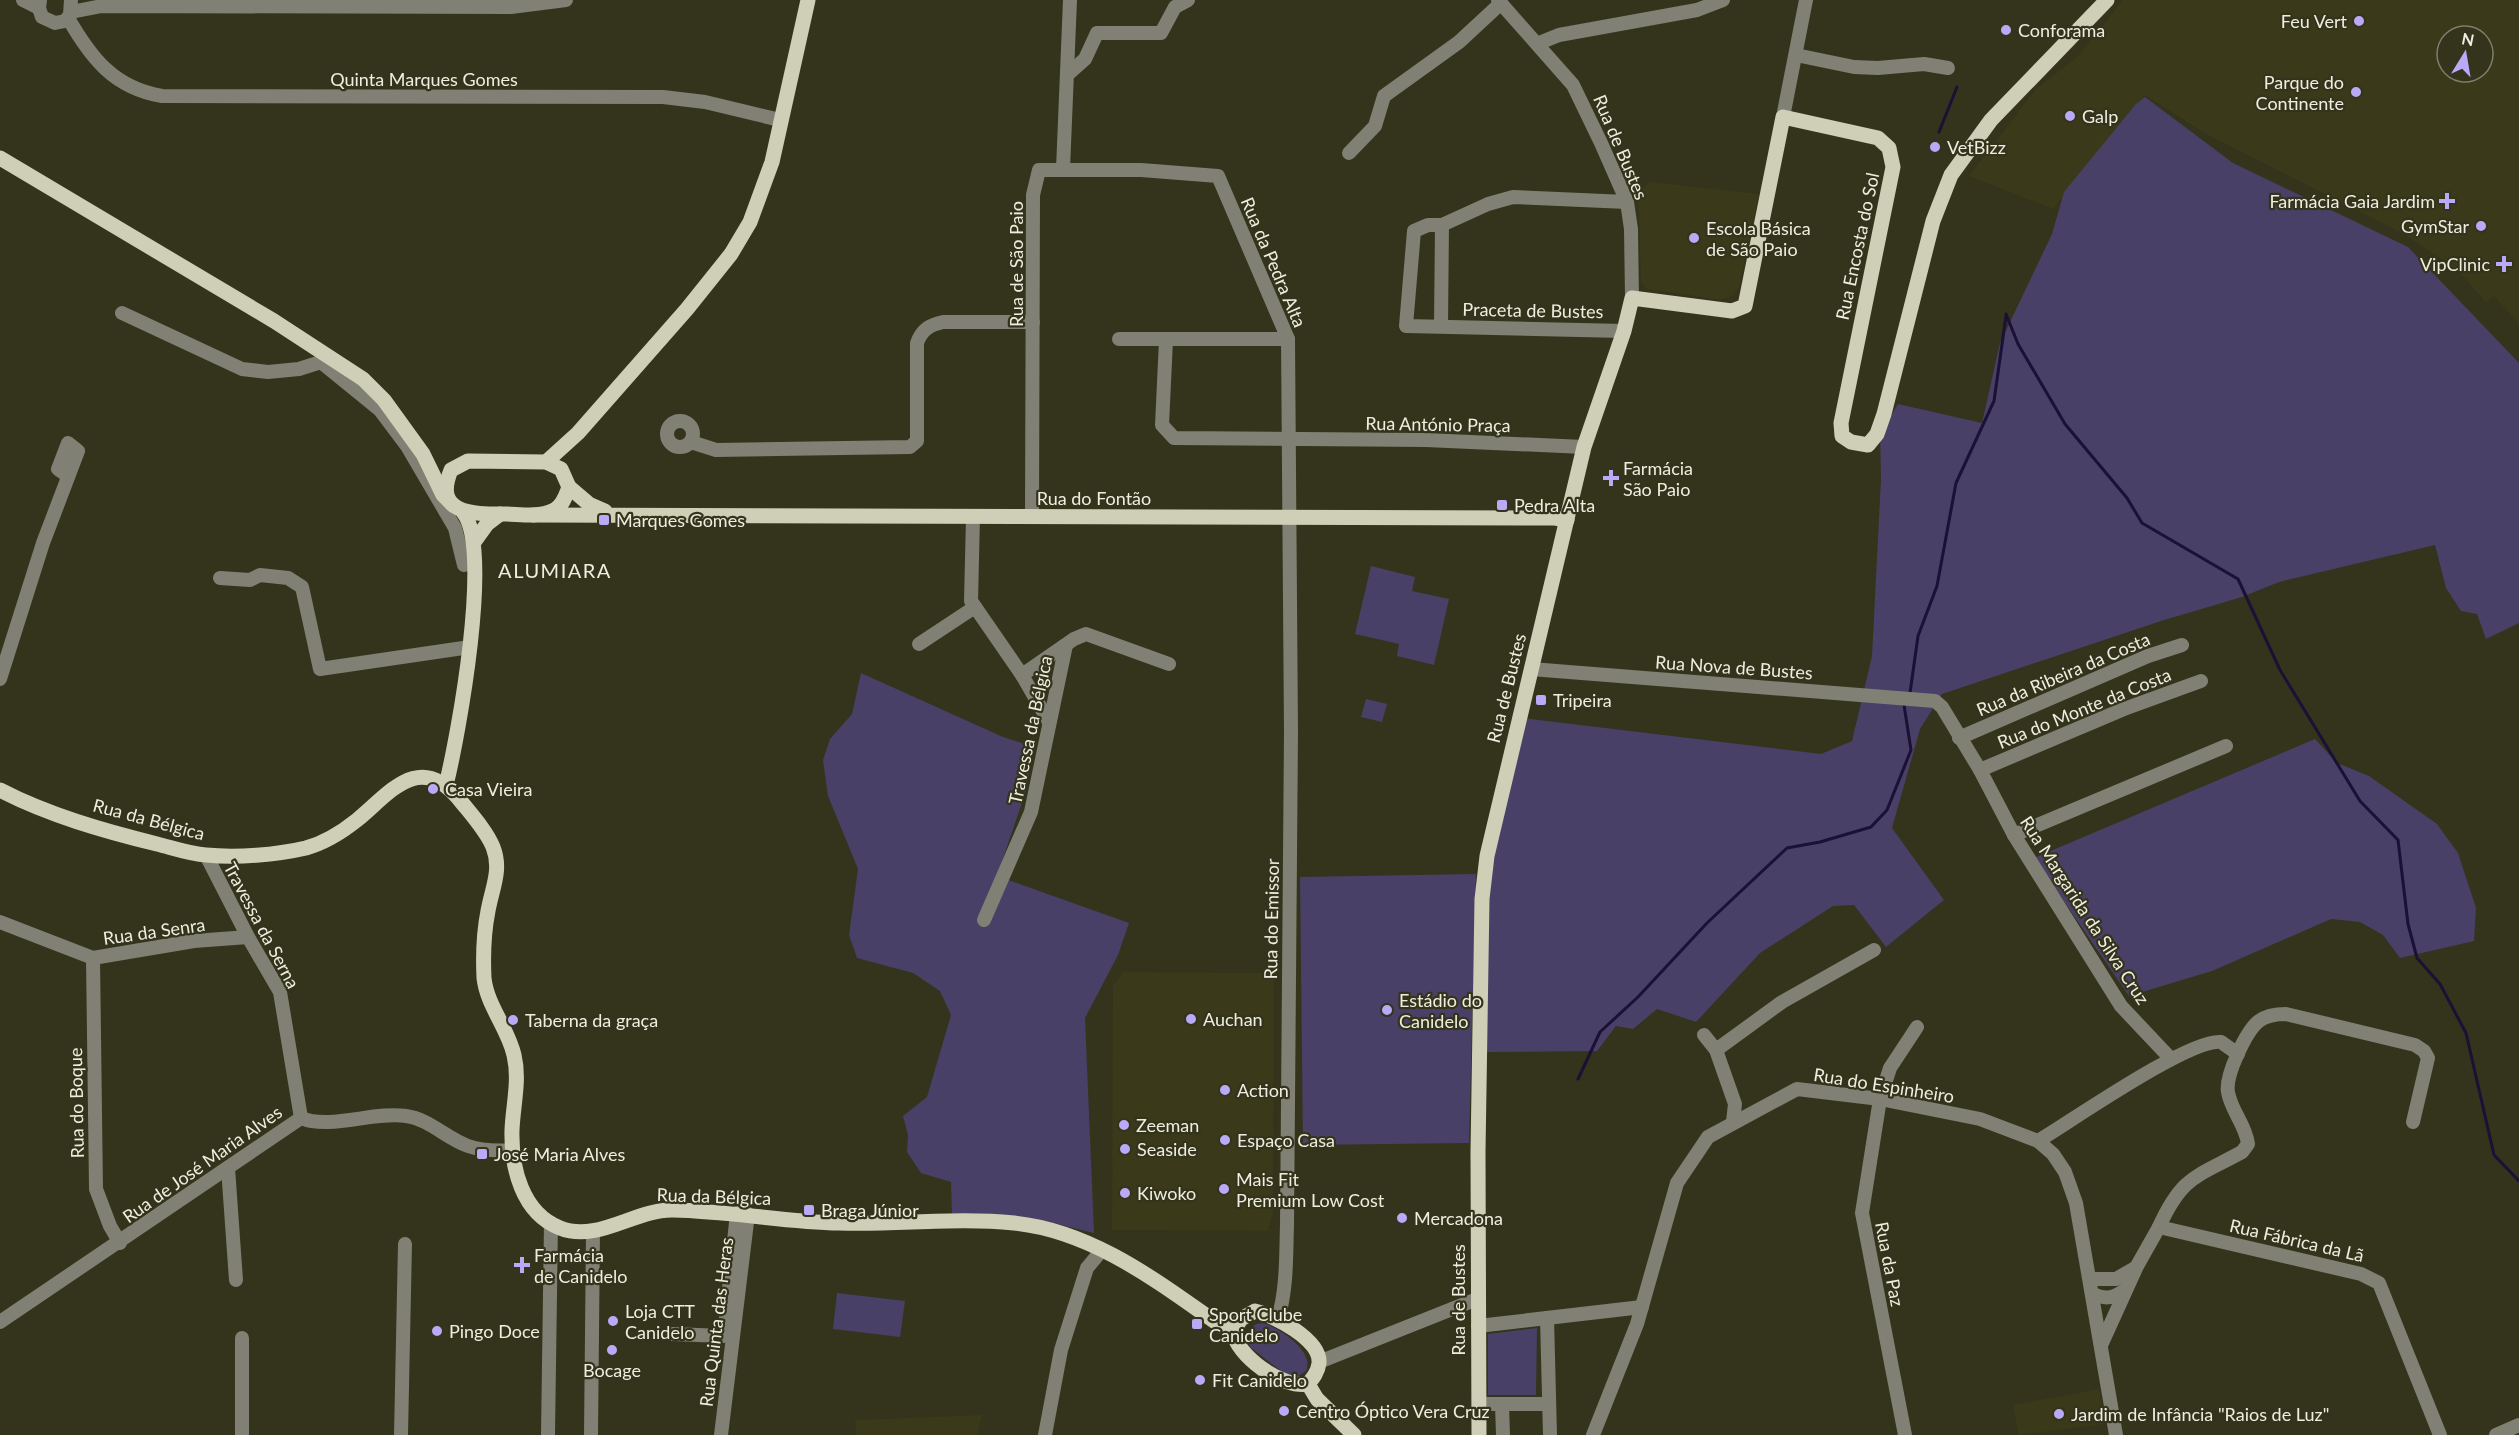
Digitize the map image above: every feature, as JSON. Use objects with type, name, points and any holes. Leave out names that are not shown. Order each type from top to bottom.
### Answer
[{"type":"main road","points":[[423,454],[441,460],[546,462],[578,433],[687,309],[731,255],[750,222],[765,186],[808,0]]},
{"type":"main road","points":[[2090,20],[2108,0]]},
{"type":"main road","points":[[2090,20],[2116,0]]},
{"type":"main road","name":"Rua Encosta do Sol","points":[[1783,117],[1878,138],[1889,148],[1893,167],[1841,423],[1842,436],[1851,442],[1868,445],[1877,434],[1884,414],[1933,221],[1951,175],[1991,120],[2090,20]]},
{"type":"main road","points":[[1632,297],[1732,311],[1745,306],[1783,117]]},
{"type":"main road","points":[[0,158],[326,360],[363,379],[384,400],[423,454],[443,495],[469,520],[474,542],[470,647],[446,785]]},
{"type":"main road","name":"Rua de Bustes","points":[[1479,1435],[1477,1299],[1482,899],[1491,835],[1584,447],[1624,330],[1632,297]]},
{"type":"main road","points":[[532,515],[554,510],[562,503],[570,449],[578,433]]},
{"type":"main road","points":[[458,508],[447,489],[447,480],[454,466],[468,461]]},
{"type":"main road","name":"Rua do Fontão","points":[[546,462],[554,464],[589,504],[620,514]]},
{"type":"main road","name":"Rua do Fontão","points":[[458,508],[500,514],[532,515],[1555,518],[1567,520]]},
{"type":"main road","points":[[474,542],[487,524],[500,514]]},
{"type":"main road","name":"Rua da Bélgica","points":[[0,790],[112,833],[206,855],[293,851],[311,847],[331,838],[357,820],[396,785],[419,777],[430,777],[446,785],[491,842],[495,852],[496,884],[488,909],[484,975],[486,991],[511,1044],[516,1068],[512,1125],[513,1150],[523,1193],[537,1214],[551,1223],[576,1232],[593,1231],[649,1212],[742,1214],[836,1223],[962,1220],[1016,1223],[1071,1236],[1143,1271],[1221,1326],[1233,1331],[1237,1346],[1266,1370],[1292,1385],[1308,1384]]},
{"type":"main road","points":[[1233,1331],[1241,1319],[1255,1311],[1278,1319],[1308,1341],[1316,1350],[1319,1362],[1316,1374],[1308,1384],[1317,1399],[1354,1435]]},
{"type":"street","name":"Quinta Marques Gomes","points":[[22,0],[39,4],[46,20],[69,10],[84,45],[100,66],[122,84],[162,96],[663,97],[714,104],[780,120]]},
{"type":"street","points":[[69,10],[102,6],[501,7],[566,0]]},
{"type":"street","points":[[1064,169],[1070,0]]},
{"type":"street","points":[[1067,75],[1085,59],[1097,33],[1161,33],[1175,7],[1188,0]]},
{"type":"street","points":[[1674,0],[1676,15]]},
{"type":"street","points":[[1539,43],[1559,35],[1676,15],[1721,0]]},
{"type":"street","points":[[1783,117],[1806,0]]},
{"type":"street","points":[[1349,153],[1375,126],[1384,96],[1459,42],[1502,1]]},
{"type":"street","name":"Rua de Bustes","points":[[1502,1],[1574,85],[1627,202],[1631,229],[1632,297]]},
{"type":"street","points":[[1796,55],[1854,67],[1878,68],[1924,64],[1948,68]]},
{"type":"street","name":"Rua de São Paio","points":[[1032,517],[1033,195],[1039,170],[1064,169]]},
{"type":"street","name":"Rua da Pedra Alta","points":[[1064,169],[1141,170],[1218,176],[1288,339],[1291,518]]},
{"type":"street","points":[[1442,225],[1488,204],[1513,197],[1627,202]]},
{"type":"street","name":"Praceta de Bustes","points":[[1441,326],[1442,225],[1428,225],[1414,231],[1406,326],[1624,330]]},
{"type":"street","points":[[122,313],[242,369],[268,372],[299,369],[326,360],[380,410],[407,447],[455,528],[464,565]]},
{"type":"street","points":[[691,442],[716,450],[910,447],[917,441],[917,343],[923,331],[932,324],[944,322],[1034,322]]},
{"type":"street","points":[[1119,339],[1288,339]]},
{"type":"street","name":"Rua António Praça","points":[[1166,340],[1162,425],[1173,438],[1426,440],[1584,447]]},
{"type":"street","points":[[0,679],[43,543],[68,477]]},
{"type":"street","points":[[972,517],[971,601],[1022,675],[1049,722]]},
{"type":"street","name":"Rua do Emissor","points":[[1278,1319],[1285,1276],[1287,1225],[1291,518]]},
{"type":"street","points":[[220,578],[250,580],[260,574],[288,578],[302,587],[320,669],[470,647]]},
{"type":"street","points":[[920,644],[975,607]]},
{"type":"street","points":[[1022,675],[1086,634],[1169,664]]},
{"type":"street","name":"Travessa da Bélgica","points":[[984,920],[1031,812],[1066,645]]},
{"type":"street","name":"Rua da Ribeira da Costa","points":[[1959,738],[2148,656],[2182,645]]},
{"type":"street","name":"Rua Nova de Bustes","points":[[1531,669],[1935,701]]},
{"type":"street","name":"Rua do Monte da Costa","points":[[1980,770],[2124,709],[2202,681]]},
{"type":"street","name":"Rua Margarida da Silva Cruz","points":[[1935,701],[1942,707],[1980,770],[2014,835],[2121,1006],[2171,1059]]},
{"type":"street","points":[[2014,835],[2226,746]]},
{"type":"street","name":"Travessa da Serna","points":[[206,855],[248,937],[280,992],[301,1118]]},
{"type":"street","name":"Rua da Senra","points":[[0,922],[93,958],[194,941],[248,937]]},
{"type":"street","points":[[1716,1050],[1782,1002],[1875,950]]},
{"type":"street","name":"Rua do Boque","points":[[93,958],[96,1189],[110,1226],[120,1243]]},
{"type":"street","points":[[2102,1343],[2137,1266],[2172,1198],[2186,1182],[2242,1152],[2247,1144],[2247,1135],[2232,1109],[2227,1089],[2238,1053],[2258,1022],[2277,1014],[2286,1014],[2415,1045],[2424,1051],[2428,1058],[2413,1122]]},
{"type":"street","name":"Rua da Paz","points":[[1905,1435],[1862,1214],[1880,1099],[1890,1068],[1917,1027]]},
{"type":"street","points":[[1704,1035],[1716,1050],[1735,1104],[1733,1122]]},
{"type":"street","points":[[2038,1141],[2171,1059],[2214,1041],[2228,1045],[2238,1053]]},
{"type":"street","name":"Rua do Espinheiro","points":[[1593,1435],[1642,1307],[1677,1184],[1708,1137],[1797,1089],[1880,1099],[1980,1119],[2038,1141],[2053,1154],[2065,1172],[2076,1203],[2102,1343],[2116,1435]]},
{"type":"street","name":"Rua de José Maria Alves","points":[[0,1322],[120,1243],[301,1118],[309,1121],[327,1121],[393,1114],[409,1116],[423,1120],[466,1145],[482,1149],[513,1150]]},
{"type":"street","points":[[228,1168],[236,1280]]},
{"type":"street","name":"Rua Quinta das Heras","points":[[672,1334],[724,1336],[742,1214]]},
{"type":"street","name":"Rua Quinta das Heras","points":[[721,1435],[742,1214]]},
{"type":"street","points":[[548,1435],[551,1223]]},
{"type":"street","name":"Rua Fábrica da Lã","points":[[2159,1227],[2371,1277],[2379,1283],[2440,1435]]},
{"type":"street","points":[[591,1435],[593,1231]]},
{"type":"street","points":[[401,1435],[405,1244]]},
{"type":"street","points":[[1045,1435],[1061,1350],[1087,1268],[1102,1250]]},
{"type":"street","points":[[2090,1279],[2116,1279],[2137,1266]]},
{"type":"street","points":[[2093,1294],[2104,1298],[2116,1297],[2126,1289]]},
{"type":"street","points":[[1319,1362],[1477,1299]]},
{"type":"street","points":[[1478,1326],[1642,1307]]},
{"type":"street","points":[[1547,1318],[1550,1435]]},
{"type":"street","points":[[242,1338],[242,1435]]},
{"type":"street","points":[[1479,1404],[1549,1404]]},
{"type":"street","points":[[1502,1404],[1503,1435]]},
{"type":"street","points":[[2496,1435],[2519,1425]]},
{"type":"shaded area","points":[[2123,0],[2519,0],[2519,324],[2494,296],[2486,302],[2456,269],[2404,234],[2204,133],[2145,95],[2053,209],[1969,176],[2036,89],[2076,58]]},
{"type":"shaded area","points":[[2145,97],[2233,163],[2408,247],[2519,363],[2519,623],[2486,639],[2477,614],[2461,611],[2446,588],[2435,545],[2279,582],[2242,597],[2161,621],[1942,694],[1920,729],[1892,828],[1944,900],[1886,947],[1854,905],[1833,906],[1760,953],[1696,1022],[1657,1009],[1633,1029],[1616,1026],[1597,1051],[1487,1052],[1484,874],[1522,718],[1821,754],[1852,741],[1872,656],[1881,479],[1880,433],[1898,404],[1982,423],[2000,343],[2052,234],[2064,192],[2136,104]]},
{"type":"shaded area","name":"Escola Básica de São Paio","points":[[1650,182],[1759,194],[1739,288],[1732,296],[1722,300],[1647,289],[1641,282],[1638,191]]},
{"type":"shaded area","points":[[1371,566],[1415,577],[1412,591],[1449,599],[1434,665],[1397,656],[1399,644],[1355,634]]},
{"type":"shaded area","points":[[861,673],[1003,737],[1034,747],[1025,794],[997,876],[1129,923],[1118,955],[1085,1018],[1094,1233],[1049,1222],[952,1214],[951,1182],[921,1173],[907,1152],[908,1135],[903,1116],[927,1097],[951,1015],[940,991],[913,973],[857,958],[849,935],[858,869],[828,796],[823,760],[830,739],[852,714]]},
{"type":"shaded area","points":[[1366,699],[1387,704],[1382,722],[1361,717]]},
{"type":"shaded area","points":[[2315,739],[2337,763],[2369,776],[2437,824],[2458,853],[2476,908],[2474,941],[2400,958],[2383,935],[2360,922],[2331,919],[2212,971],[2129,996],[2034,858]]},
{"type":"shaded area","name":"Estádio do Canidelo","points":[[1476,874],[1469,1143],[1303,1145],[1300,877]]},
{"type":"shaded area","points":[[1124,972],[1274,973],[1273,1213],[1268,1231],[1112,1230],[1113,985]]},
{"type":"shaded area","points":[[837,1293],[905,1301],[900,1337],[833,1329]]},
{"type":"shaded area","points":[[1263,1323],[1286,1335],[1301,1348],[1307,1363],[1306,1371],[1297,1377],[1286,1375],[1250,1347],[1247,1332],[1256,1324]]},
{"type":"shaded area","points":[[1537,1328],[1536,1395],[1488,1395],[1488,1334]]},
{"type":"shaded area","name":"Jardim de Infância \"Raios de Luz\"","points":[[2099,1389],[2105,1424],[2019,1435],[2013,1405]]},
{"type":"shaded area","points":[[982,1415],[977,1435],[856,1435],[855,1420]]},
{"type":"waterway","points":[[1939,132],[1957,87]]},
{"type":"waterway","points":[[2006,314],[2018,344],[2065,424],[2127,498],[2142,523],[2238,579],[2280,670],[2360,801],[2398,840],[2408,924],[2417,958],[2440,984],[2466,1033],[2494,1155],[2519,1181]]},
{"type":"waterway","points":[[1910,693],[1918,636],[1937,586],[1956,483],[1994,401],[2006,316]]},
{"type":"waterway","points":[[1578,1079],[1600,1032],[1638,997],[1707,923],[1787,848],[1820,842],[1871,827],[1887,810],[1911,750],[1904,705]]},
{"type":"place","name":"Feu Vert","points":[[2359,21]]},
{"type":"place","name":"Conforama","points":[[2006,30]]},
{"type":"place","name":"Parque do Continente","points":[[2356,92]]},
{"type":"place","name":"Galp","points":[[2070,116]]},
{"type":"place","name":"VetBizz","points":[[1935,147]]},
{"type":"place","name":"Farmácia Gaia Jardim","points":[[2447,201]]},
{"type":"place","name":"GymStar","points":[[2481,226]]},
{"type":"place","name":"Escola Básica de São Paio","points":[[1694,238]]},
{"type":"place","name":"VipClinic","points":[[2504,264]]},
{"type":"place","name":"Farmácia São Paio","points":[[1611,478]]},
{"type":"place","name":"Pedra Alta","points":[[1502,505]]},
{"type":"place","name":"Marques Gomes","points":[[604,520]]},
{"type":"place","name":"Tripeira","points":[[1541,700]]},
{"type":"place","name":"Casa Vieira","points":[[433,789]]},
{"type":"place","name":"Estádio do Canidelo","points":[[1387,1010]]},
{"type":"place","name":"Auchan","points":[[1191,1019]]},
{"type":"place","name":"Taberna da graça","points":[[513,1020]]},
{"type":"place","name":"Action","points":[[1225,1090]]},
{"type":"place","name":"Zeeman","points":[[1124,1125]]},
{"type":"place","name":"Espaço Casa","points":[[1225,1140]]},
{"type":"place","name":"Seaside","points":[[1125,1149]]},
{"type":"place","name":"José Maria Alves","points":[[482,1154]]},
{"type":"place","name":"Mais Fit Premium Low Cost","points":[[1224,1189]]},
{"type":"place","name":"Kiwoko","points":[[1125,1193]]},
{"type":"place","name":"Braga Júnior","points":[[809,1210]]},
{"type":"place","name":"Mercadona","points":[[1402,1218]]},
{"type":"place","name":"Farmácia de Canidelo","points":[[522,1265]]},
{"type":"place","name":"Loja CTT Canidelo","points":[[613,1321]]},
{"type":"place","name":"Sport Clube Canidelo","points":[[1197,1324]]},
{"type":"place","name":"Pingo Doce","points":[[437,1331]]},
{"type":"place","name":"Bocage","points":[[612,1350]]},
{"type":"place","name":"Fit Canidelo","points":[[1200,1380]]},
{"type":"place","name":"Centro Óptico Vera Cruz","points":[[1284,1411]]},
{"type":"place","name":"Jardim de Infância \"Raios de Luz\"","points":[[2059,1414]]},
{"type":"district","name":"ALUMIARA","points":[[555,570]]}]
